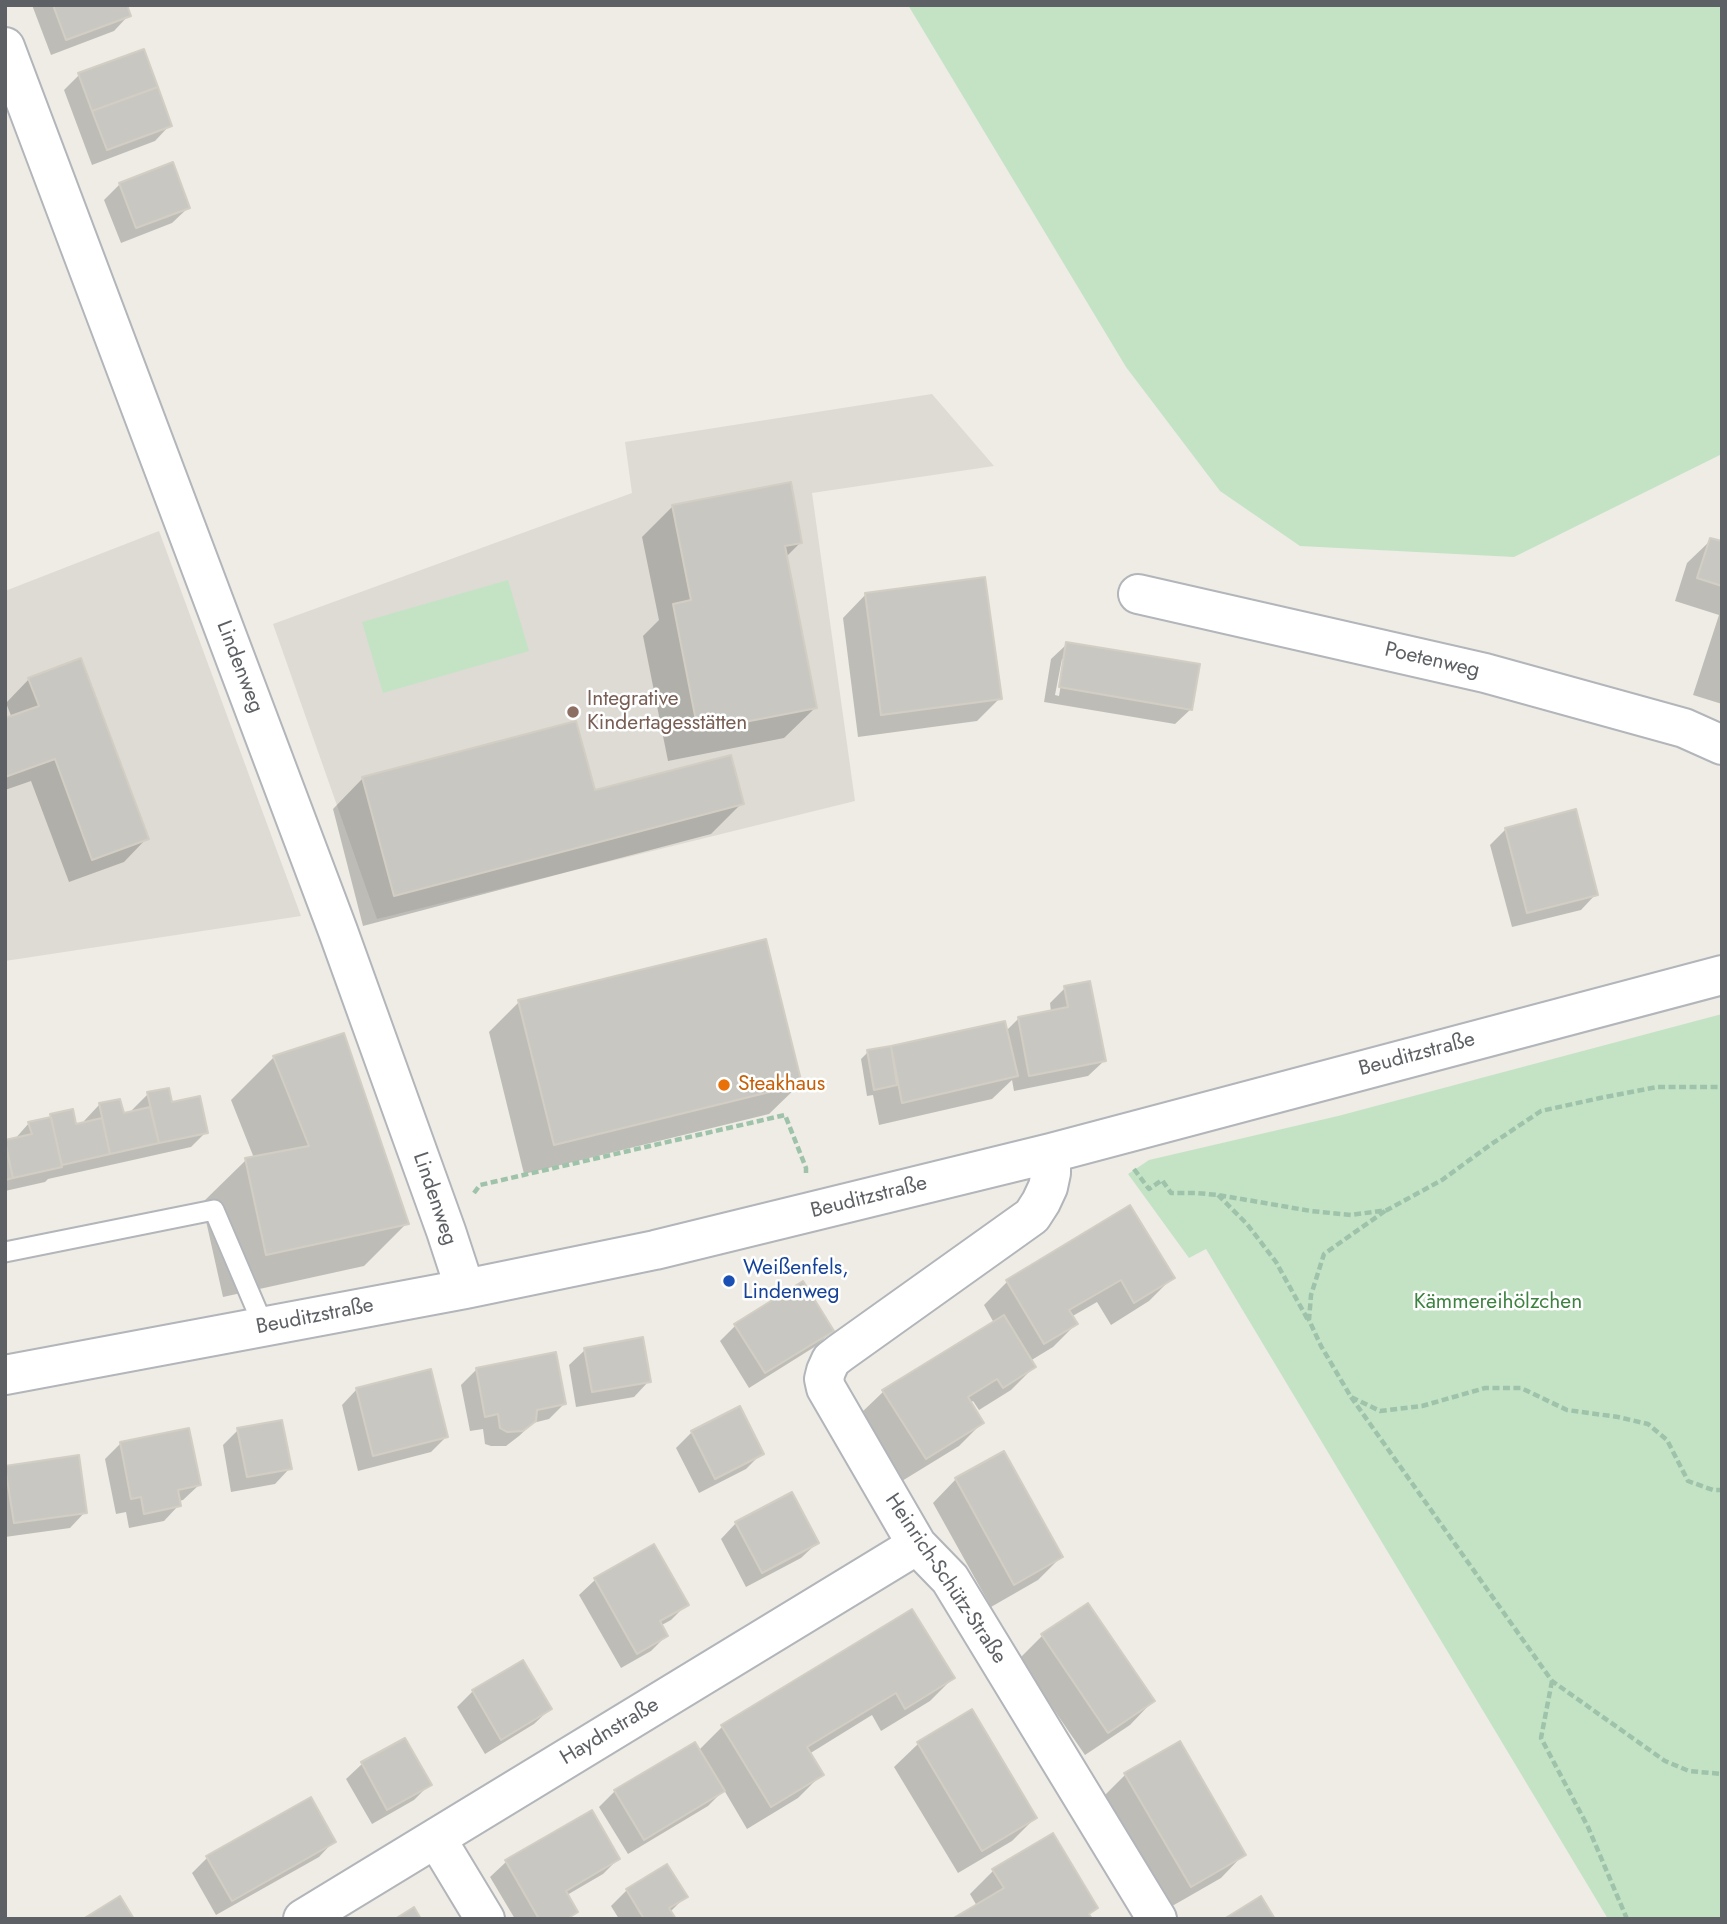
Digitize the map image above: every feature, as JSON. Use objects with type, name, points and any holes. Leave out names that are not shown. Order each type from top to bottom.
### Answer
[{"type":"street","name":"Lindenweg","points":[[5,47],[338,931],[446,1231],[464,1289]]},
{"type":"street","name":"Poetenweg","points":[[1138,594],[1485,673],[1684,728],[1722,745]]},
{"type":"street","name":"Beuditzstraße","points":[[5,1375],[464,1289],[655,1250],[1051,1153],[1722,975]]},
{"type":"street","name":"Heinrich-Schütz-Straße","points":[[1051,1153],[1048,1187],[1032,1216],[831,1360],[826,1371],[826,1388],[917,1545],[950,1579],[1157,1919]]},
{"type":"street","name":"Haydnstraße","points":[[303,1919],[917,1545]]},
{"type":"street","points":[[436,1838],[485,1919]]},
{"type":"lane","points":[[5,1252],[214,1210],[264,1327]]},
{"type":"path","points":[[1309,1320],[1311,1295],[1324,1254],[1387,1210],[1442,1180],[1541,1111],[1657,1087],[1722,1087]]},
{"type":"path","points":[[446,1231],[480,1185],[785,1115],[806,1168]]},
{"type":"path","points":[[1138,1174],[1149,1189],[1162,1180],[1171,1193],[1218,1195],[1311,1211],[1351,1214],[1387,1210]]},
{"type":"path","points":[[1218,1195],[1247,1224],[1276,1262],[1351,1397],[1552,1681],[1665,1761],[1689,1771],[1722,1774]]},
{"type":"path","points":[[1351,1397],[1380,1411],[1422,1406],[1485,1388],[1521,1388],[1566,1410],[1648,1424],[1667,1440],[1688,1481],[1713,1490],[1722,1490]]},
{"type":"path","points":[[1552,1681],[1541,1738],[1588,1827],[1627,1919]]},
{"type":"shaded area","name":"Integrative Kindertagesstätten","points":[[932,394],[994,466],[812,493],[855,801],[377,919],[273,624],[632,493],[625,442]]},
{"type":"shaded area","points":[[159,531],[301,916],[5,961],[5,591]]},
{"type":"green space","points":[[908,5],[1722,5],[1722,454],[1514,557],[1300,546],[1220,491],[1126,367]]},
{"type":"green space","points":[[508,580],[529,651],[383,693],[362,622]]},
{"type":"green space","name":"Kämmereihölzchen","points":[[1722,1014],[1722,1919],[1608,1919],[1206,1249],[1189,1258],[1128,1174],[1149,1160],[1338,1116]]},
{"type":"building","points":[[53,5],[127,5],[131,16],[66,40]]},
{"type":"building","points":[[144,49],[158,87],[92,111],[78,73]]},
{"type":"building","points":[[158,87],[172,126],[107,150],[92,111]]},
{"type":"building","points":[[173,162],[190,208],[136,228],[119,183]]},
{"type":"building","points":[[791,482],[802,543],[785,546],[817,708],[698,731],[673,604],[691,600],[672,505]]},
{"type":"building","points":[[1710,538],[1722,541],[1722,586],[1697,578]]},
{"type":"building","points":[[985,577],[1002,699],[881,715],[865,593]]},
{"type":"building","points":[[1066,642],[1200,664],[1192,710],[1059,687]]},
{"type":"building","points":[[81,658],[149,839],[92,860],[55,759],[5,777],[5,718],[39,706],[28,678]]},
{"type":"building","points":[[576,721],[595,790],[731,755],[744,804],[394,896],[362,777]]},
{"type":"building","points":[[1576,809],[1598,895],[1527,913],[1505,828]]},
{"type":"building","points":[[766,939],[802,1084],[554,1145],[518,1000]]},
{"type":"building","points":[[1090,981],[1106,1061],[1029,1076],[1018,1017],[1068,1007],[1064,986]]},
{"type":"building","points":[[1005,1021],[1018,1076],[902,1103],[891,1046]]},
{"type":"building","points":[[344,1033],[409,1224],[266,1255],[245,1158],[309,1146],[273,1056]]},
{"type":"building","points":[[891,1046],[897,1085],[874,1090],[867,1050]]},
{"type":"building","points":[[169,1088],[172,1102],[200,1096],[208,1133],[159,1143],[147,1092]]},
{"type":"building","points":[[120,1099],[124,1113],[150,1107],[159,1143],[110,1154],[99,1103]]},
{"type":"building","points":[[73,1109],[76,1124],[102,1118],[110,1154],[62,1165],[50,1114]]},
{"type":"building","points":[[51,1117],[62,1167],[13,1178],[5,1140],[32,1134],[28,1122]]},
{"type":"building","points":[[5,1144],[13,1178],[5,1180]]},
{"type":"building","points":[[1130,1205],[1175,1278],[1134,1303],[1121,1280],[1069,1310],[1078,1324],[1044,1344],[1006,1280]]},
{"type":"building","points":[[803,1281],[834,1331],[765,1373],[734,1324]]},
{"type":"building","points":[[1004,1315],[1036,1367],[1003,1388],[997,1379],[968,1397],[984,1423],[926,1459],[882,1390]]},
{"type":"building","points":[[643,1337],[651,1382],[592,1392],[584,1348]]},
{"type":"building","points":[[556,1352],[566,1404],[537,1410],[536,1421],[523,1431],[507,1432],[500,1428],[498,1414],[485,1417],[476,1368]]},
{"type":"building","points":[[431,1369],[448,1437],[373,1456],[356,1388]]},
{"type":"building","points":[[740,1406],[764,1454],[715,1479],[691,1431]]},
{"type":"building","points":[[282,1420],[292,1469],[247,1477],[237,1428]]},
{"type":"building","points":[[189,1428],[201,1485],[178,1490],[181,1506],[144,1514],[141,1497],[131,1499],[120,1442]]},
{"type":"building","points":[[1004,1451],[1063,1557],[1014,1585],[955,1478]]},
{"type":"building","points":[[79,1455],[87,1513],[14,1523],[5,1466]]},
{"type":"building","points":[[792,1492],[819,1543],[762,1573],[735,1522]]},
{"type":"building","points":[[654,1544],[689,1605],[660,1621],[668,1636],[637,1654],[594,1578]]},
{"type":"building","points":[[1088,1603],[1155,1701],[1108,1733],[1041,1634]]},
{"type":"building","points":[[912,1609],[955,1678],[905,1709],[896,1693],[807,1747],[824,1775],[771,1807],[721,1725]]},
{"type":"building","points":[[523,1660],[552,1709],[501,1740],[472,1690]]},
{"type":"building","points":[[972,1709],[1037,1818],[982,1851],[917,1742]]},
{"type":"building","points":[[405,1738],[432,1785],[387,1810],[361,1762]]},
{"type":"building","points":[[1180,1741],[1246,1855],[1191,1887],[1124,1773]]},
{"type":"building","points":[[695,1742],[725,1791],[644,1840],[614,1790]]},
{"type":"building","points":[[311,1797],[336,1842],[232,1901],[206,1856]]},
{"type":"building","points":[[592,1810],[620,1859],[566,1891],[578,1912],[567,1919],[539,1919],[505,1860]]},
{"type":"building","points":[[1053,1833],[1098,1908],[1089,1914],[1092,1919],[952,1919],[1004,1888],[992,1869]]},
{"type":"building","points":[[667,1864],[688,1897],[669,1908],[676,1919],[644,1919],[626,1889]]},
{"type":"building","points":[[120,1896],[134,1919],[83,1919]]},
{"type":"building","points":[[1261,1896],[1275,1919],[1224,1919]]},
{"type":"building","points":[[414,1907],[421,1919],[395,1919]]},
{"type":"place","name":"Integrative Kindertagesstätten","points":[[573,712]]},
{"type":"place","name":"Steakhaus","points":[[724,1085]]},
{"type":"place","name":"Weißenfels, Lindenweg","points":[[729,1281]]}]
